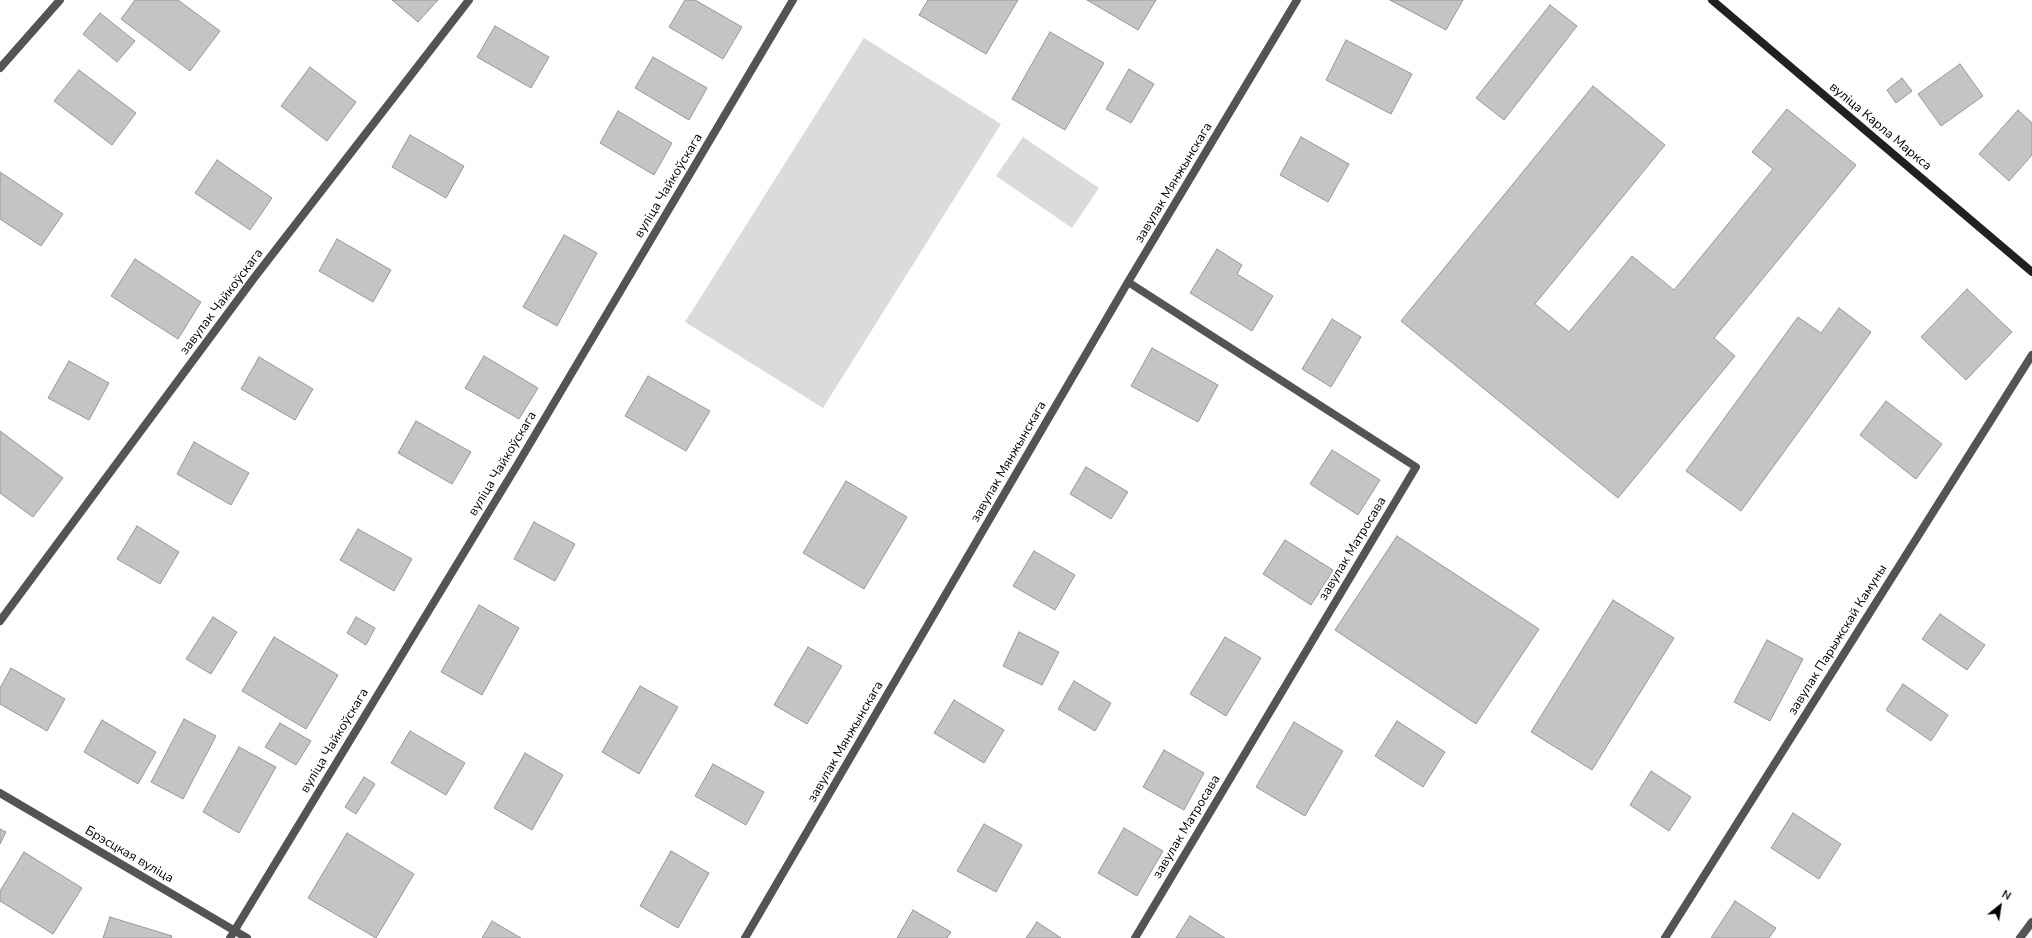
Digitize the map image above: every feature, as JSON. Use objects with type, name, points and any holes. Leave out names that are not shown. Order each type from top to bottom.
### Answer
[{"type":"main road","name":"вуліца Карла Маркса","points":[[1712,0],[2032,272]]},
{"type":"street","points":[[0,68],[60,0]]},
{"type":"street","name":"завулак Чайкоўскага","points":[[0,621],[254,278],[469,0]]},
{"type":"street","name":"вуліца Чайкоўскага","points":[[232,934],[519,462],[792,0]]},
{"type":"street","name":"завулак Мянжынскага","points":[[745,938],[1128,282],[1298,0]]},
{"type":"street","name":"завулак Матросава","points":[[1128,282],[1416,467],[1134,938]]},
{"type":"street","name":"завулак Парыжскай Камуны","points":[[1665,938],[2032,355]]},
{"type":"street","name":"Брэсцкая вуліца","points":[[0,793],[232,934],[247,938]]},
{"type":"street","points":[[2020,938],[2032,922]]},
{"type":"shaded area","points":[[864,38],[1001,124],[823,408],[685,322]]},
{"type":"shaded area","points":[[1023,137],[1099,188],[1072,228],[996,176]]},
{"type":"building","points":[[135,0],[178,0],[220,31],[190,71],[121,19]]},
{"type":"building","points":[[392,0],[438,0],[418,22]]},
{"type":"building","points":[[685,0],[695,0],[742,27],[723,59],[669,27]]},
{"type":"building","points":[[928,0],[1018,0],[986,54],[919,15]]},
{"type":"building","points":[[1087,0],[1156,0],[1138,30]]},
{"type":"building","points":[[1390,0],[1463,0],[1446,30]]},
{"type":"building","points":[[1550,5],[1577,26],[1504,120],[1476,98]]},
{"type":"building","points":[[100,13],[135,41],[117,62],[83,34]]},
{"type":"building","points":[[495,26],[549,57],[531,88],[477,57]]},
{"type":"building","points":[[1050,32],[1104,63],[1065,130],[1012,99]]},
{"type":"building","points":[[1346,40],[1412,74],[1391,114],[1326,80]]},
{"type":"building","points":[[653,57],[707,88],[689,120],[635,88]]},
{"type":"building","points":[[1960,64],[1983,96],[1941,126],[1918,94]]},
{"type":"building","points":[[310,67],[356,102],[327,141],[281,106]]},
{"type":"building","points":[[1129,69],[1154,84],[1131,123],[1106,109]]},
{"type":"building","points":[[79,70],[136,113],[112,145],[54,101]]},
{"type":"building","points":[[1902,78],[1912,91],[1896,103],[1887,90]]},
{"type":"building","points":[[1593,86],[1665,145],[1535,304],[1569,332],[1632,256],[1674,290],[1773,169],[1752,152],[1787,109],[1856,165],[1714,338],[1735,356],[1618,498],[1401,321]]},
{"type":"building","points":[[2018,110],[2032,123],[2032,155],[2009,181],[1979,154]]},
{"type":"building","points":[[618,111],[672,143],[654,175],[600,143]]},
{"type":"building","points":[[410,135],[464,166],[446,198],[392,167]]},
{"type":"building","points":[[1301,137],[1349,164],[1328,202],[1280,175]]},
{"type":"building","points":[[217,160],[272,198],[250,230],[195,193]]},
{"type":"building","points":[[0,172],[63,214],[41,246],[0,219]]},
{"type":"building","points":[[564,235],[597,253],[557,326],[523,307]]},
{"type":"building","points":[[337,239],[391,270],[373,302],[319,271]]},
{"type":"building","points":[[1217,249],[1242,265],[1237,274],[1273,296],[1252,331],[1190,293]]},
{"type":"building","points":[[135,259],[201,302],[178,339],[111,296]]},
{"type":"building","points":[[1967,289],[2012,332],[1966,380],[1921,337]]},
{"type":"building","points":[[1839,308],[1871,332],[1741,511],[1686,471],[1798,317],[1821,333]]},
{"type":"building","points":[[1332,319],[1361,337],[1331,387],[1302,369]]},
{"type":"building","points":[[1152,348],[1218,385],[1198,422],[1131,386]]},
{"type":"building","points":[[484,356],[538,388],[519,419],[465,388]]},
{"type":"building","points":[[259,357],[313,389],[295,420],[241,389]]},
{"type":"building","points":[[69,361],[109,383],[89,420],[48,398]]},
{"type":"building","points":[[648,376],[710,411],[686,451],[625,416]]},
{"type":"building","points":[[1886,401],[1942,444],[1916,479],[1860,435]]},
{"type":"building","points":[[416,421],[471,452],[452,484],[398,453]]},
{"type":"building","points":[[0,431],[63,478],[33,517],[0,493]]},
{"type":"building","points":[[194,442],[249,473],[231,505],[177,474]]},
{"type":"building","points":[[1332,450],[1380,480],[1358,515],[1310,484]]},
{"type":"building","points":[[1086,467],[1128,492],[1111,519],[1070,494]]},
{"type":"building","points":[[846,481],[907,517],[864,589],[803,553]]},
{"type":"building","points":[[534,522],[575,544],[555,581],[514,559]]},
{"type":"building","points":[[137,526],[179,552],[160,584],[117,559]]},
{"type":"building","points":[[358,529],[412,559],[394,591],[340,560]]},
{"type":"building","points":[[1397,536],[1539,629],[1476,724],[1335,630]]},
{"type":"building","points":[[1285,540],[1333,570],[1311,605],[1263,574]]},
{"type":"building","points":[[1034,551],[1075,575],[1055,610],[1013,586]]},
{"type":"building","points":[[1613,600],[1674,638],[1592,770],[1531,732]]},
{"type":"building","points":[[479,605],[519,628],[482,695],[441,672]]},
{"type":"building","points":[[1940,614],[1985,645],[1967,670],[1922,639]]},
{"type":"building","points":[[213,617],[237,632],[211,674],[186,659]]},
{"type":"building","points":[[356,617],[375,628],[366,645],[347,633]]},
{"type":"building","points":[[1019,632],[1059,652],[1042,685],[1003,666]]},
{"type":"building","points":[[274,637],[338,675],[306,729],[242,691]]},
{"type":"building","points":[[1225,637],[1261,658],[1226,716],[1190,694]]},
{"type":"building","points":[[1767,640],[1803,659],[1770,721],[1734,702]]},
{"type":"building","points":[[808,647],[842,666],[807,724],[774,705]]},
{"type":"building","points":[[11,668],[65,699],[47,731],[0,704],[0,688]]},
{"type":"building","points":[[1074,681],[1111,703],[1095,731],[1058,709]]},
{"type":"building","points":[[1903,684],[1948,715],[1931,741],[1886,710]]},
{"type":"building","points":[[640,686],[678,707],[639,774],[602,752]]},
{"type":"building","points":[[954,700],[1004,730],[984,763],[934,733]]},
{"type":"building","points":[[184,719],[216,736],[183,799],[151,782]]},
{"type":"building","points":[[102,720],[156,752],[138,784],[84,752]]},
{"type":"building","points":[[1397,721],[1445,752],[1423,787],[1375,756]]},
{"type":"building","points":[[1294,722],[1343,751],[1305,816],[1256,787]]},
{"type":"building","points":[[280,723],[311,741],[296,765],[265,747]]},
{"type":"building","points":[[410,731],[465,763],[446,795],[391,763]]},
{"type":"building","points":[[239,747],[276,767],[239,833],[203,812]]},
{"type":"building","points":[[1164,750],[1204,773],[1184,810],[1143,787]]},
{"type":"building","points":[[525,753],[563,775],[532,830],[494,808]]},
{"type":"building","points":[[713,764],[764,792],[746,825],[695,796]]},
{"type":"building","points":[[1651,771],[1691,797],[1669,831],[1630,805]]},
{"type":"building","points":[[364,777],[375,784],[356,814],[345,807]]},
{"type":"building","points":[[1793,813],[1841,844],[1819,879],[1771,848]]},
{"type":"building","points":[[984,824],[1022,845],[996,892],[957,871]]},
{"type":"building","points":[[1124,828],[1163,851],[1137,896],[1098,873]]},
{"type":"building","points":[[0,829],[6,832],[0,844]]},
{"type":"building","points":[[347,833],[414,874],[376,938],[308,898]]},
{"type":"building","points":[[671,851],[709,873],[678,928],[640,906]]},
{"type":"building","points":[[24,852],[82,888],[53,934],[0,901],[0,891]]},
{"type":"building","points":[[1735,901],[1776,928],[1769,938],[1711,938]]},
{"type":"building","points":[[913,910],[951,932],[947,938],[897,938]]},
{"type":"building","points":[[1190,916],[1225,938],[1176,938]]},
{"type":"building","points":[[110,917],[172,936],[171,938],[103,938]]},
{"type":"building","points":[[492,921],[521,938],[482,938]]},
{"type":"building","points":[[1037,922],[1061,938],[1026,938]]}]
